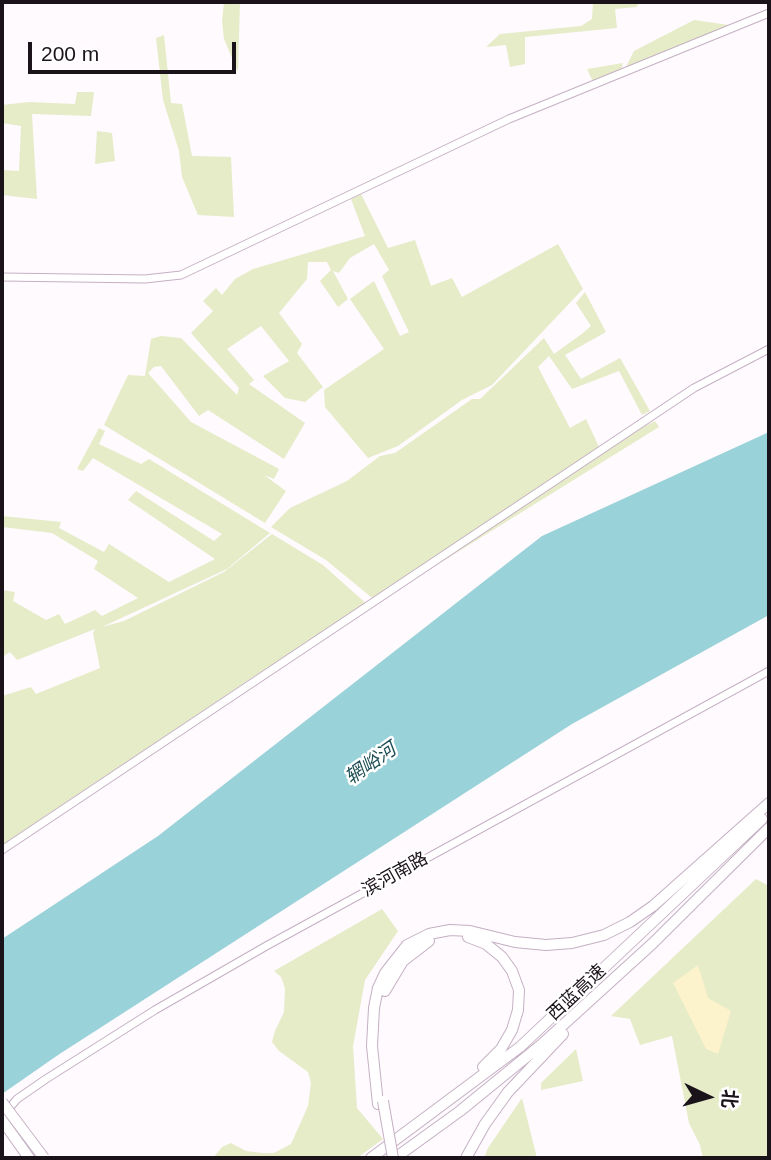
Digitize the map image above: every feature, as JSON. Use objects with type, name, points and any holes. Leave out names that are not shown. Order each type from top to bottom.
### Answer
[{"type":"highway","points":[[392,1158],[372,1046],[374,1008],[385,973],[407,946],[429,934],[450,930],[546,945],[572,943],[604,935],[653,906],[769,803]]},
{"type":"highway","name":"西蓝高速","points":[[370,1158],[520,1047],[769,812]]},
{"type":"highway","name":"西蓝高速","points":[[392,1158],[460,1111],[541,1045],[652,944],[769,828]]},
{"type":"highway","points":[[381,1102],[379,1019],[381,1002],[395,971],[411,953],[431,940],[457,935],[486,944],[508,963],[516,979],[519,1000],[516,1020],[501,1049],[424,1120]]},
{"type":"highway","points":[[466,1158],[485,1124],[520,1078],[630,972],[652,944]]},
{"type":"highway","points":[[2,1102],[44,1158]]},
{"type":"highway","points":[[2,1119],[29,1158]]},
{"type":"street","points":[[2,277],[145,279],[181,275],[509,119],[769,13]]},
{"type":"street","points":[[2,850],[694,388],[769,349]]},
{"type":"street","name":"滨河南路","points":[[2,1119],[17,1099],[29,1090],[155,1010],[268,945],[769,671]]},
{"type":"green space","points":[[224,2],[240,2],[238,72],[224,39]]},
{"type":"green space","points":[[593,2],[639,2],[637,7],[615,9],[617,28],[525,37],[525,64],[510,67],[506,45],[486,47],[500,34],[581,26],[592,19]]},
{"type":"green space","points":[[694,20],[729,25],[625,69],[634,51]]},
{"type":"green space","points":[[164,35],[171,103],[182,104],[192,156],[231,157],[234,217],[198,215],[182,177],[179,151],[163,100],[156,38]]},
{"type":"green space","points":[[623,63],[621,70],[593,82],[587,69]]},
{"type":"green space","points":[[77,92],[94,92],[91,116],[32,114],[37,199],[2,195],[2,170],[19,171],[21,126],[2,123],[2,105],[29,102],[75,104]]},
{"type":"green space","points":[[97,131],[112,133],[115,161],[95,164]]},
{"type":"green space","points":[[361,194],[388,248],[415,240],[431,286],[452,278],[462,297],[558,244],[583,289],[492,385],[462,400],[398,446],[368,458],[325,407],[324,390],[384,349],[350,299],[374,281],[400,336],[409,332],[382,276],[389,270],[374,244],[350,258],[339,273],[333,271],[348,299],[338,307],[320,281],[331,270],[327,262],[308,262],[307,279],[279,313],[302,344],[297,353],[323,387],[305,402],[285,398],[263,376],[289,361],[261,326],[227,349],[254,380],[249,384],[305,423],[284,459],[208,410],[199,416],[161,366],[154,367],[148,373],[191,422],[279,469],[274,479],[264,475],[286,491],[265,523],[104,425],[128,375],[145,376],[151,339],[161,336],[181,338],[237,395],[239,388],[191,333],[213,311],[203,301],[216,288],[222,295],[235,279],[253,269],[365,236],[351,199]]},
{"type":"green space","points":[[585,292],[606,332],[565,355],[581,379],[620,358],[650,411],[642,415],[619,371],[572,389],[549,356],[538,367],[570,428],[586,419],[600,449],[655,421],[659,427],[377,602],[326,560],[271,527],[290,508],[347,481],[380,456],[395,453],[472,399],[480,399],[544,338],[554,354],[583,333],[591,326],[576,303]]},
{"type":"green space","points":[[99,428],[105,431],[99,444],[141,464],[149,459],[270,533],[227,569],[102,627],[124,621],[224,572],[272,534],[323,565],[369,606],[253,677],[2,847],[2,696],[31,687],[36,694],[100,668],[93,633],[95,629],[17,660],[10,652],[2,657],[2,590],[15,592],[13,601],[46,620],[59,614],[65,624],[95,610],[102,616],[138,598],[94,569],[98,561],[52,533],[2,527],[2,516],[61,522],[59,528],[104,552],[109,544],[169,582],[215,559],[128,500],[136,491],[214,541],[222,534],[93,458],[83,471],[77,469]]},
{"type":"green space","points":[[756,879],[769,886],[769,1158],[703,1158],[689,1123],[672,1036],[640,1045],[630,1019],[611,1016]]},
{"type":"green space","points":[[382,909],[398,931],[365,980],[353,1046],[357,1108],[383,1139],[357,1158],[213,1158],[222,1147],[231,1143],[246,1151],[262,1153],[274,1153],[291,1144],[308,1106],[311,1083],[308,1072],[279,1051],[272,1042],[284,1012],[285,988],[281,977],[274,971]]},
{"type":"green space","points":[[576,1049],[583,1081],[541,1090],[541,1083]]},
{"type":"green space","points":[[522,1098],[537,1158],[484,1158],[488,1148]]},
{"type":"sand","points":[[698,965],[708,998],[731,1011],[718,1054],[706,1049],[673,983]]},
{"type":"water","name":"辋峪河","points":[[769,432],[769,615],[572,724],[58,1055],[2,1094],[2,939],[158,836],[542,536]]}]
